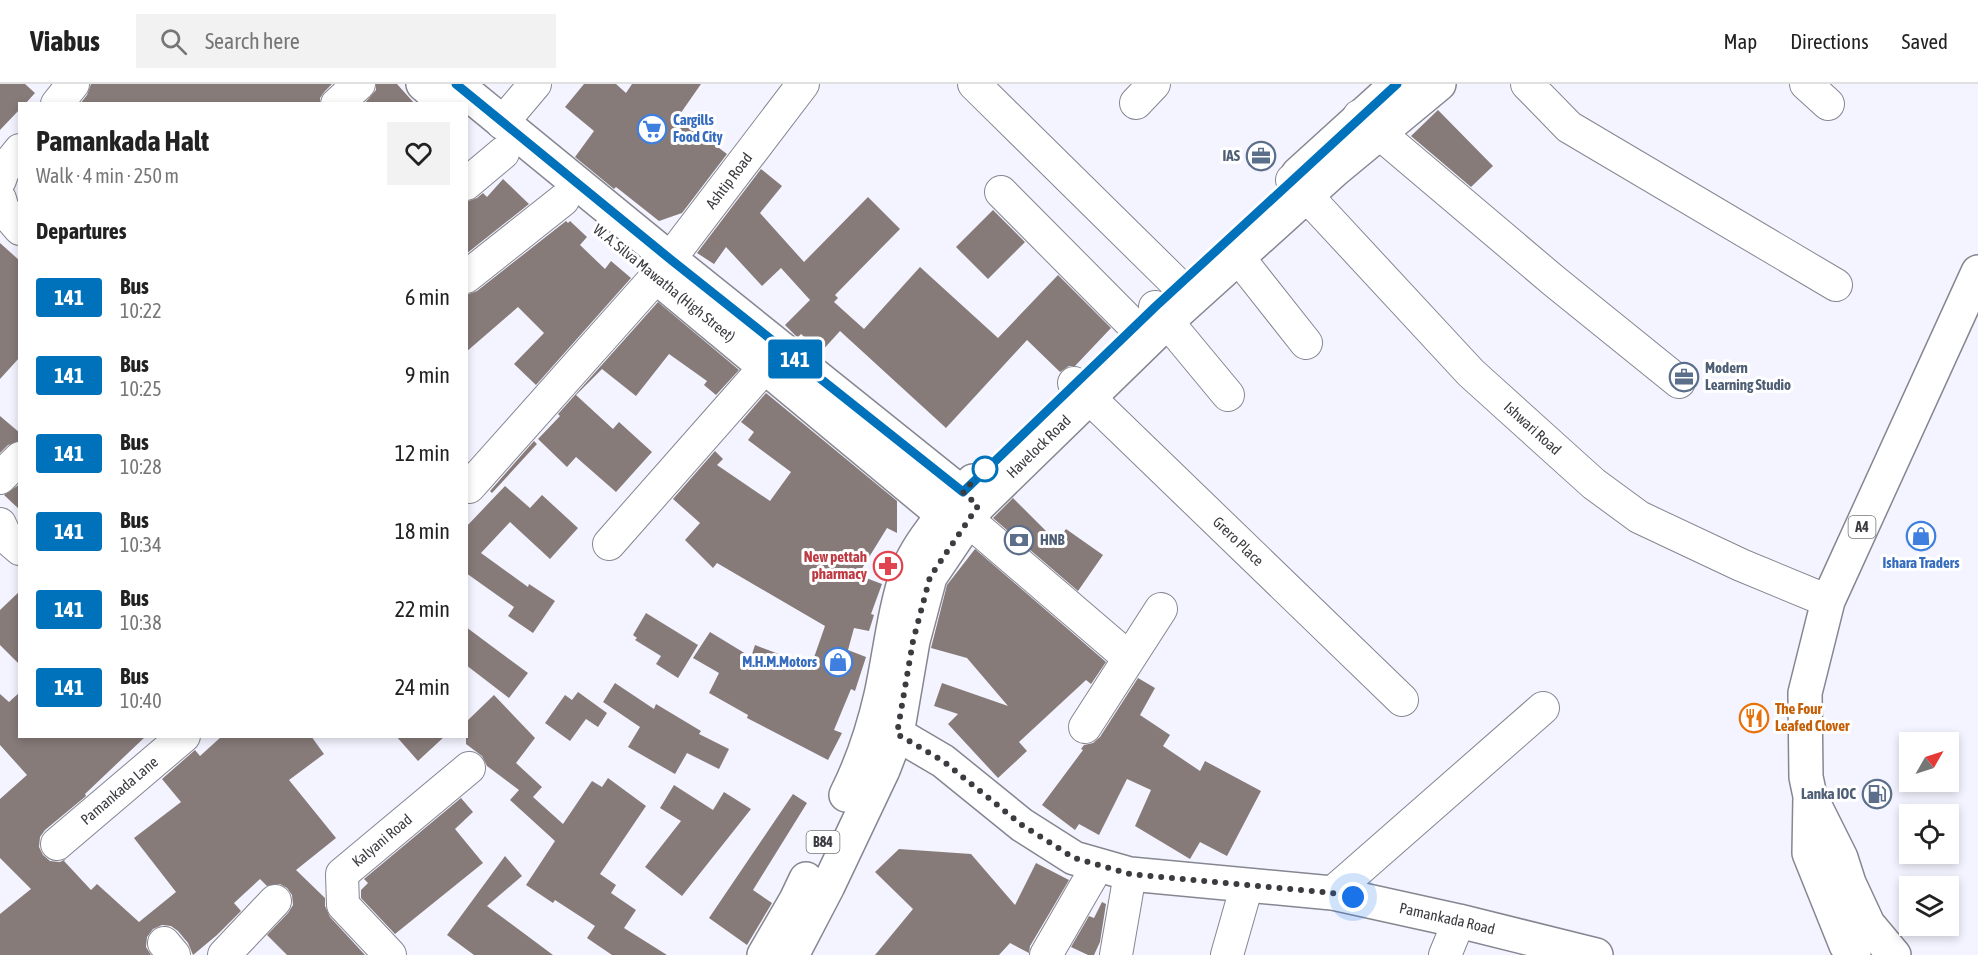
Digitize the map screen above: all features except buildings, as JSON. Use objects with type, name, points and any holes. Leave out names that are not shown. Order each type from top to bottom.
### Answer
[{"type":"main road","name":"Havelock Road","points":[[1370,125],[1397,84]]},
{"type":"main road","name":"Havelock Road","points":[[792,955],[828,886],[883,770],[885,730],[930,577],[963,513],[1159,310],[1370,125],[1439,84]]},
{"type":"main road","name":"W. A. Silva Mawatha (High Street)","points":[[468,114],[503,138],[963,513]]},
{"type":"main road","name":"W. A. Silva Mawatha (High Street)","points":[[503,138],[563,200],[663,268],[765,367],[963,513]]},
{"type":"main road","name":"Havelock Road","points":[[1159,310],[1238,257],[1300,188]]},
{"type":"main road","name":"A4","points":[[1894,955],[1852,945],[1849,883],[1841,858],[1810,796],[1806,777],[1805,693],[1828,601],[1978,272]]},
{"type":"main road","name":"Havelock Road","points":[[764,955],[796,900],[862,762],[885,730]]},
{"type":"main road","name":"Pamankada Road","points":[[885,730],[943,761],[1022,825],[1074,858],[1130,874],[1332,893],[1596,955]]},
{"type":"street","points":[[59,102],[73,84]]},
{"type":"street","points":[[339,102],[359,84]]},
{"type":"street","points":[[468,182],[503,138],[535,84]]},
{"type":"street","name":"Ashtip Road","points":[[469,488],[663,268],[803,84]]},
{"type":"street","points":[[974,84],[1228,395]]},
{"type":"street","points":[[1527,84],[1569,127],[1836,285]]},
{"type":"street","points":[[1370,125],[1554,281],[1679,382]]},
{"type":"street","points":[[0,180],[3,171],[18,152]]},
{"type":"street","name":"Ishwari Road","points":[[1300,188],[1472,373],[1594,484],[1639,516],[1742,565],[1828,601]]},
{"type":"street","points":[[1001,192],[1159,310]]},
{"type":"street","points":[[0,199],[12,233]]},
{"type":"street","points":[[468,275],[563,200]]},
{"type":"street","points":[[1238,257],[1306,343]]},
{"type":"street","points":[[609,544],[765,367]]},
{"type":"street","name":"Grero Place","points":[[1081,391],[1402,700]]},
{"type":"street","points":[[0,478],[18,460]]},
{"type":"street","points":[[963,513],[1129,658]]},
{"type":"street","points":[[1085,727],[1161,609]]},
{"type":"street","points":[[1332,893],[1543,708]]},
{"type":"street","name":"Pamankada Lane","points":[[57,844],[182,738]]},
{"type":"street","name":"Kalyani Road","points":[[390,955],[344,905],[342,874],[469,768]]},
{"type":"street","points":[[1046,955],[1098,865]]},
{"type":"street","points":[[1116,955],[1130,874]]},
{"type":"street","points":[[1227,955],[1247,885]]},
{"type":"street","points":[[224,955],[275,901]]},
{"type":"street","points":[[1445,955],[1459,921]]},
{"type":"bus line","name":"141","points":[[456,84],[670,259],[963,492],[1074,383],[1225,241],[1359,116],[1397,84]]},
{"type":"place","name":"Cargills Food City","points":[[652,129]]},
{"type":"place","name":"IAS","points":[[1261,156]]},
{"type":"place","name":"Modern Learning Studio","points":[[1684,377]]},
{"type":"place","name":"Ishara Traders","points":[[1921,536]]},
{"type":"place","name":"HNB","points":[[1019,540]]},
{"type":"place","name":"New pettah pharmacy","points":[[888,566]]},
{"type":"place","name":"M.H.M.Motors","points":[[838,662]]},
{"type":"place","name":"The Four Leafed Clover","points":[[1754,718]]},
{"type":"place","name":"Lanka IOC","points":[[1877,794]]},
{"type":"route","points":[[985,469],[963,492],[978,506],[930,577],[913,641],[897,734],[943,761],[1022,825],[1074,858],[1130,874],[1332,893],[1353,897]]}]
